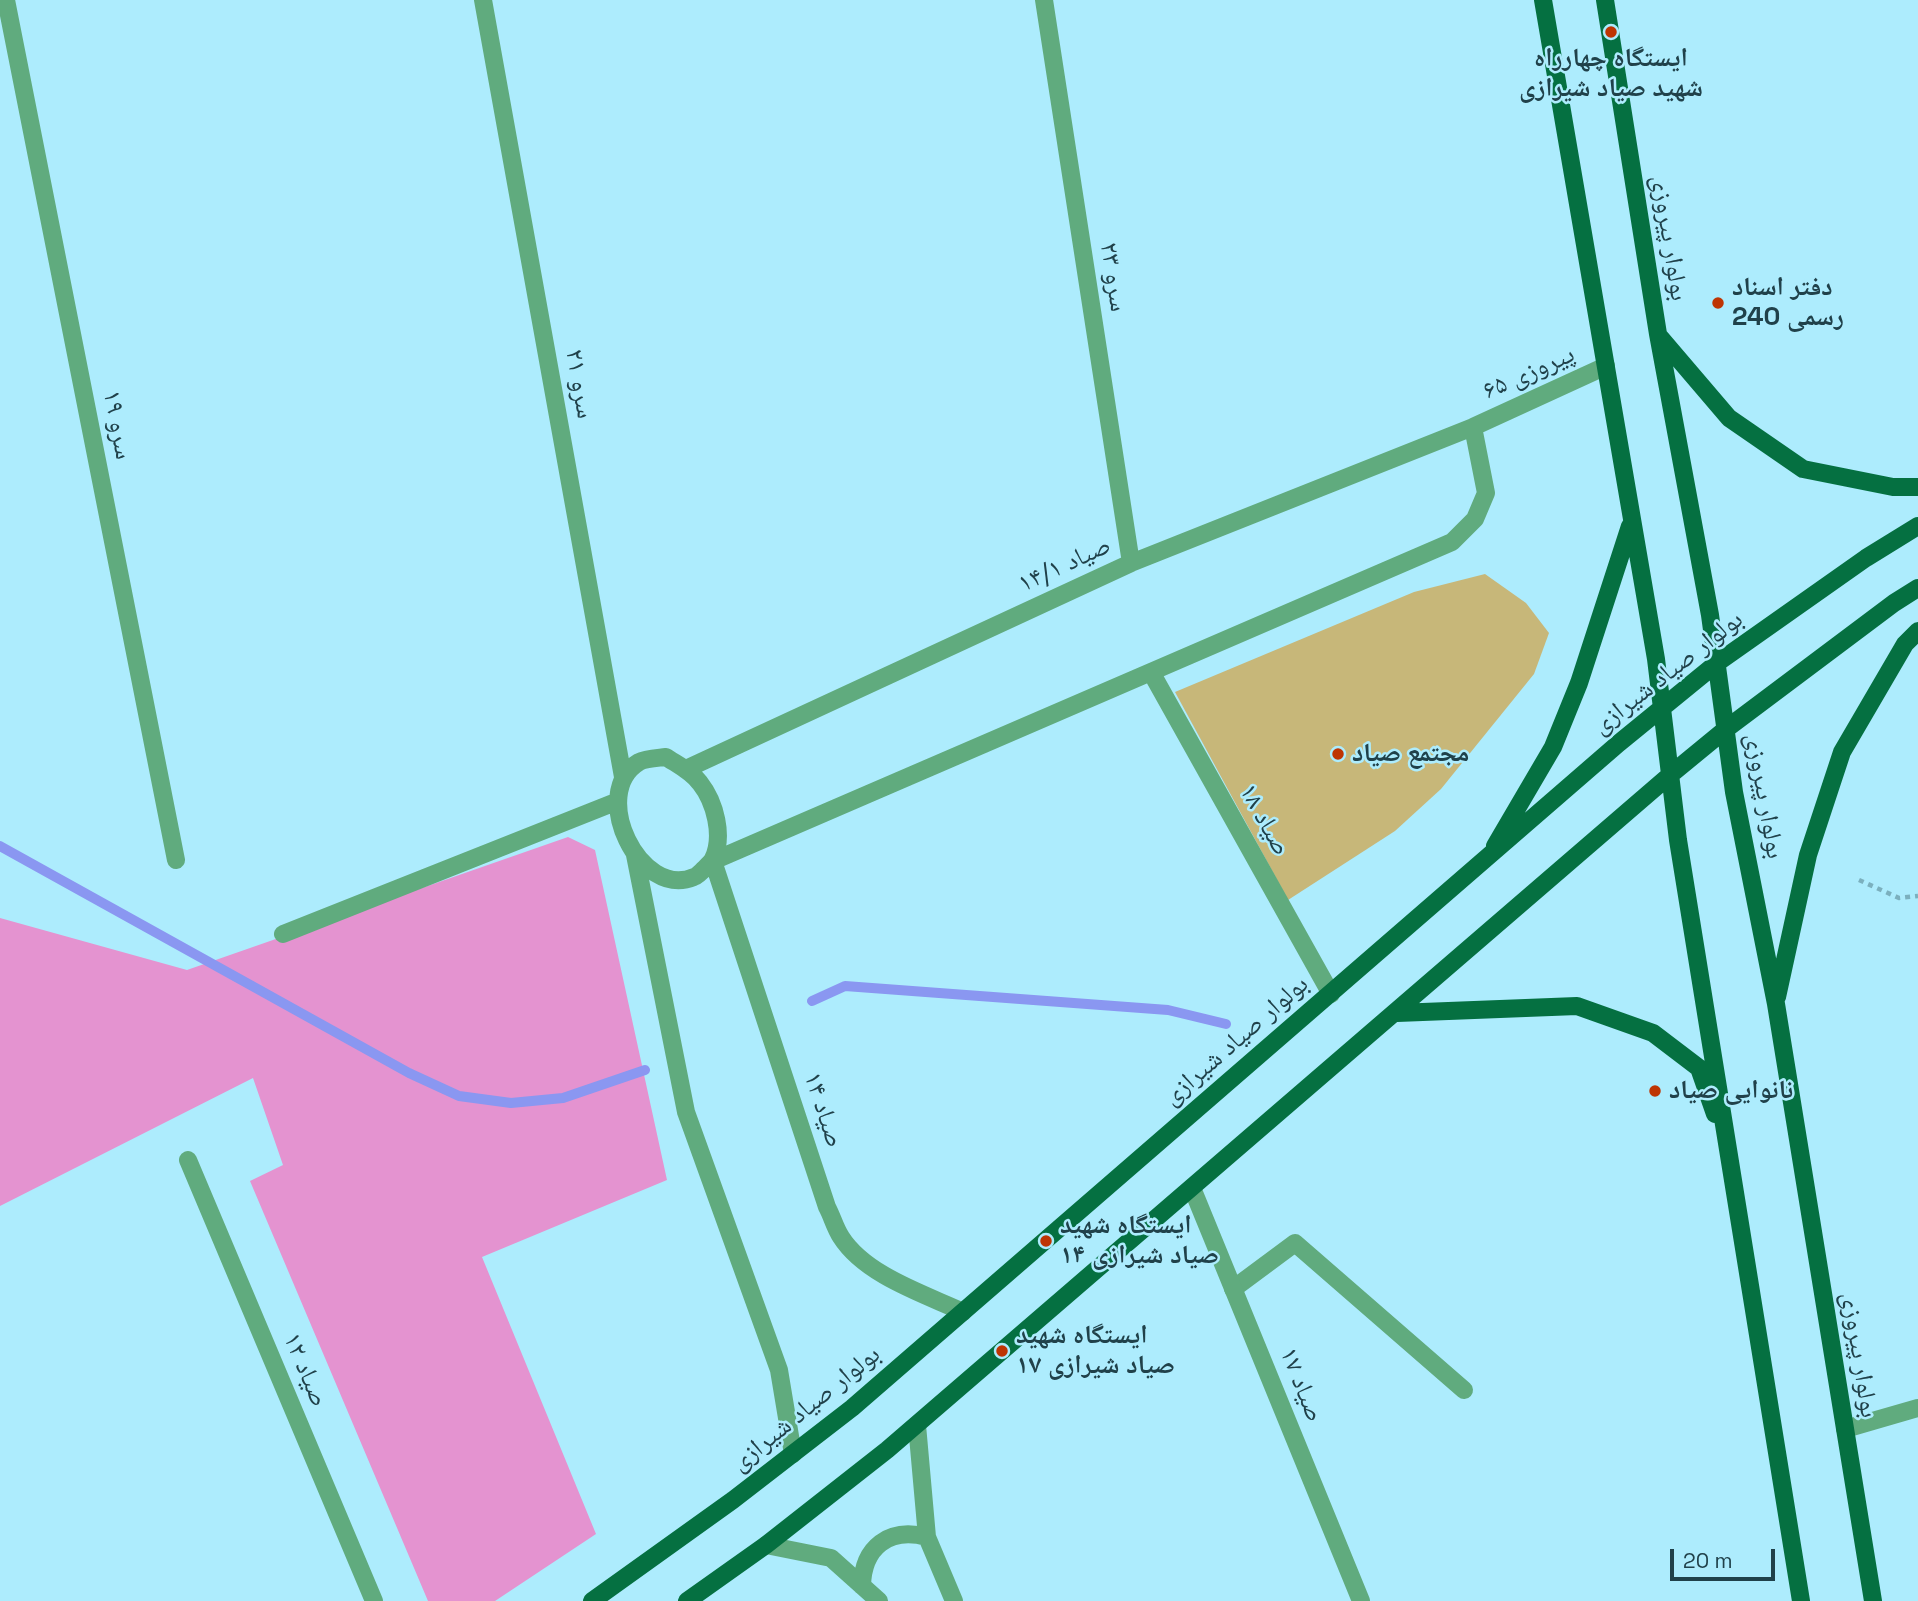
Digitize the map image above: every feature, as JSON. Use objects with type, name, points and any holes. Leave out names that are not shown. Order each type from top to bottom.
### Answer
[{"type":"main road","points":[[1543,0],[1656,659],[1678,841],[1801,1601]]},
{"type":"main road","name":"بولوار پیروزی","points":[[1605,0],[1658,334],[1710,615],[1734,792],[1776,1004],[1873,1601]]},
{"type":"main road","points":[[1658,334],[1729,418],[1802,469],[1893,487],[1918,488]]},
{"type":"main road","points":[[1487,859],[1553,747],[1579,683],[1631,522]]},
{"type":"main road","name":"بولوار صیاد شیرازی","points":[[592,1601],[733,1500],[852,1408],[1717,663],[1866,558],[1918,526]]},
{"type":"main road","points":[[687,1601],[766,1545],[917,1425],[1670,775],[1726,729],[1894,603],[1918,588]]},
{"type":"main road","points":[[1776,1004],[1808,855],[1842,752],[1905,644],[1918,631]]},
{"type":"main road","points":[[1397,1013],[1577,1006],[1653,1032],[1699,1068],[1731,1159]]},
{"type":"street","name":"سرو ۱۹","points":[[6,0],[176,860]]},
{"type":"street","name":"سرو ۲۱","points":[[483,0],[623,777]]},
{"type":"street","name":"سرو ۲۳","points":[[1044,0],[1131,563]]},
{"type":"street","name":"پیروزی ۶۵","points":[[1473,427],[1606,366]]},
{"type":"street","points":[[635,855],[649,869],[671,881],[695,877],[713,861],[1452,542],[1475,519],[1486,493],[1473,427]]},
{"type":"street","name":"صیاد ۱۴/۱","points":[[686,769],[1131,563],[1473,427]]},
{"type":"street","name":"صیاد ۱۸","points":[[1151,672],[1331,994]]},
{"type":"street","points":[[713,861],[718,837],[716,817],[701,783],[686,769],[666,757],[641,760],[623,777],[618,801],[620,821],[635,855],[687,1112],[779,1370],[793,1454]]},
{"type":"street","points":[[284,934],[618,801]]},
{"type":"street","name":"صیاد ۱۴","points":[[713,861],[827,1207],[841,1237],[863,1262],[892,1279],[963,1312]]},
{"type":"street","name":"صیاد ۱۲","points":[[188,1160],[374,1601]]},
{"type":"street","name":"صیاد ۱۷","points":[[1192,1188],[1361,1601]]},
{"type":"street","points":[[1233,1289],[1295,1243],[1464,1390]]},
{"type":"street","points":[[1844,1429],[1918,1408]]},
{"type":"street","points":[[917,1425],[927,1537],[954,1601]]},
{"type":"street","points":[[862,1586],[867,1559],[875,1548],[900,1534],[927,1537]]},
{"type":"street","points":[[766,1545],[831,1558],[879,1601]]},
{"type":"path","points":[[1859,880],[1899,898],[1918,896]]},
{"type":"shaded area","points":[[568,837],[595,850],[667,1180],[482,1257],[596,1534],[495,1601],[428,1601],[250,1181],[283,1165],[253,1078],[0,1206],[0,918],[187,970]]},
{"type":"building","name":"مجتمع صیاد","points":[[1485,574],[1526,603],[1549,633],[1534,674],[1441,789],[1395,831],[1288,900],[1175,692],[1414,592]]},
{"type":"waterway","points":[[0,846],[409,1073],[459,1096],[511,1103],[563,1098],[645,1070]]},
{"type":"waterway","points":[[812,1001],[845,986],[1168,1010],[1226,1024]]},
{"type":"place","name":"ایستگاه چهارراه شهید صیاد شیرازی","points":[[1611,32]]},
{"type":"place","name":"دفتر اسناد رسمی 240","points":[[1718,303]]},
{"type":"place","name":"مجتمع صیاد","points":[[1338,754]]},
{"type":"place","name":"نانوایی صیاد","points":[[1655,1091]]},
{"type":"place","name":"ایستگاه شهید صیاد شیرازی ۱۴","points":[[1046,1241]]},
{"type":"place","name":"ایستگاه شهید صیاد شیرازی ۱۷","points":[[1002,1351]]}]
